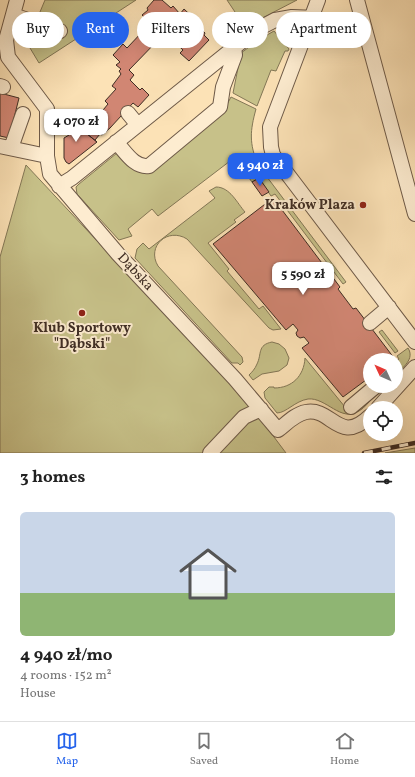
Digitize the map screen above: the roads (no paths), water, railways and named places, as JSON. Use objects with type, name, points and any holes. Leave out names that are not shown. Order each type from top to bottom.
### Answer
[{"type":"street","name":"Dąbska","points":[[14,12],[17,0]]},
{"type":"street","points":[[315,12],[318,0]]},
{"type":"street","points":[[357,0],[415,214]]},
{"type":"street","name":"Dąbska","points":[[12,19],[6,40],[8,58],[47,109],[47,156],[50,174],[118,254],[235,379],[278,430],[298,415],[306,412],[319,413],[338,425],[346,427],[356,426],[363,421]]},
{"type":"street","points":[[59,186],[72,178],[233,48]]},
{"type":"street","points":[[116,142],[137,164],[149,166],[220,107],[222,87],[235,55],[234,48]]},
{"type":"street","points":[[302,48],[270,127],[273,155],[415,342]]},
{"type":"street","points":[[128,113],[137,124]]},
{"type":"street","points":[[23,114],[5,147],[47,156]]},
{"type":"street","points":[[370,323],[389,307]]},
{"type":"street","points":[[403,377],[415,367]]},
{"type":"street","points":[[350,407],[367,393]]},
{"type":"street","points":[[210,453],[244,417],[261,409]]},
{"type":"railway","points":[[364,453],[415,443]]},
{"type":"place","name":"Kraków Plaza","points":[[363,205]]},
{"type":"place","name":"Klub Sportowy \"Dąbski\"","points":[[82,313]]}]
